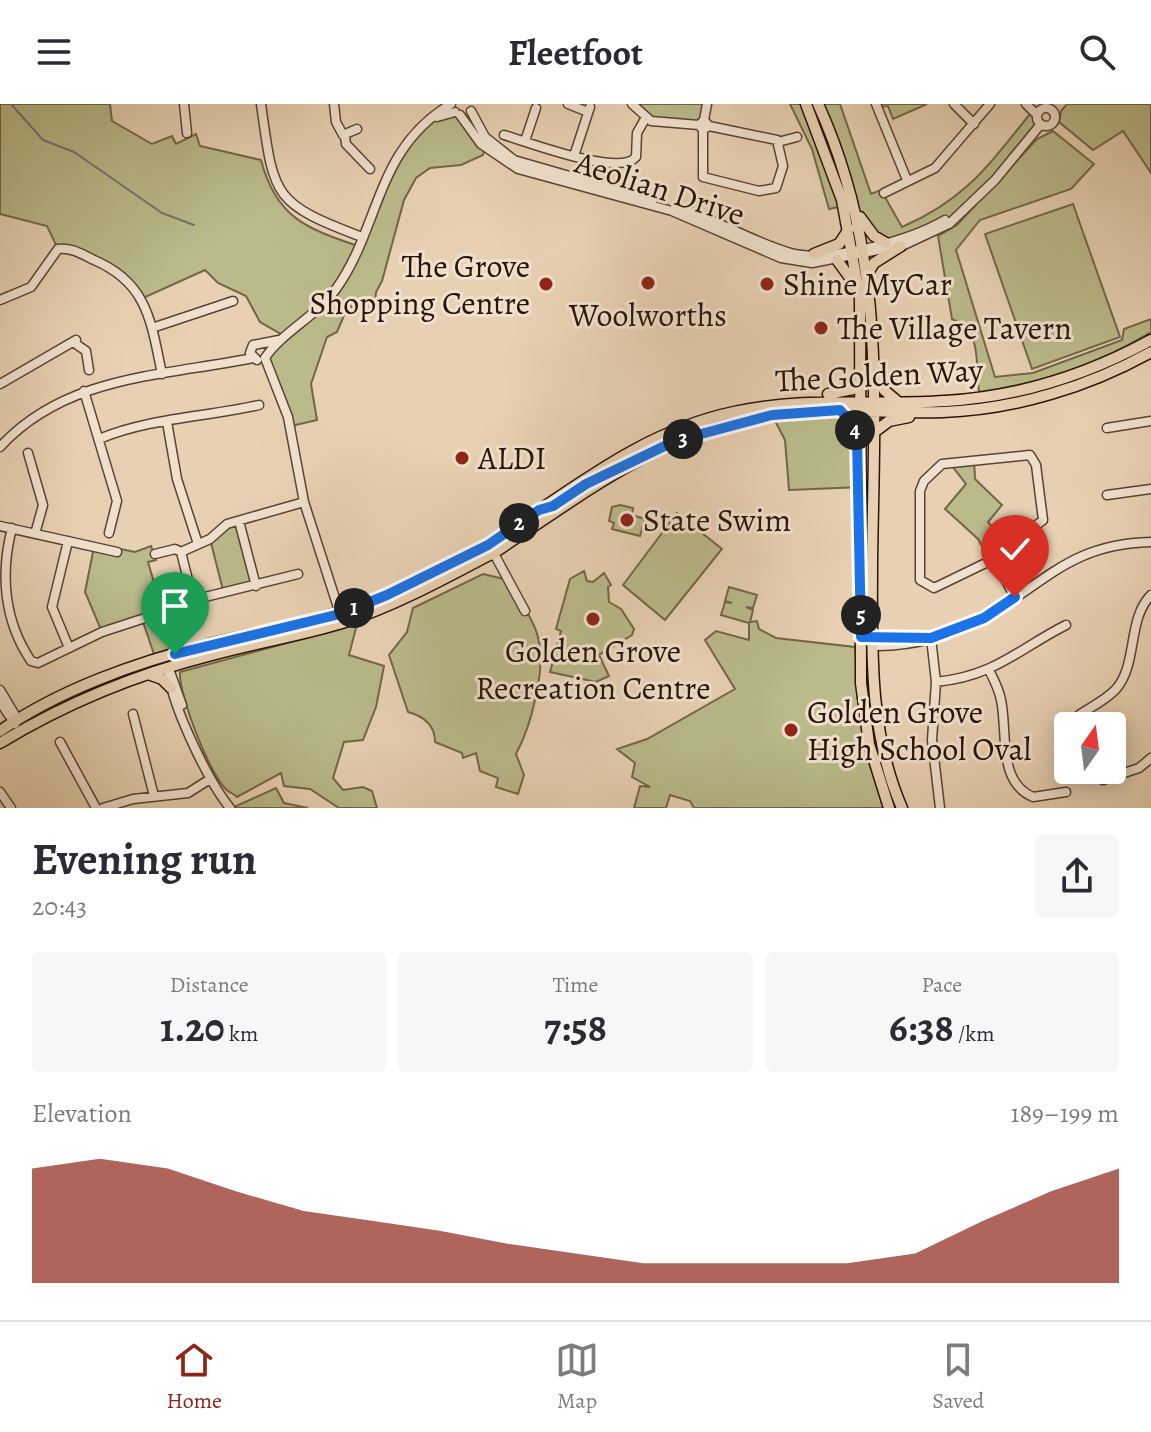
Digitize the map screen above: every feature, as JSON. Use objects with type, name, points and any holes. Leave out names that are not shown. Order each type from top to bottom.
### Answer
[{"type":"main road","points":[[806,104],[837,183],[849,229],[868,273],[874,352],[881,385],[897,401]]},
{"type":"main road","points":[[818,104],[842,162],[856,212],[862,382],[873,433],[867,641]]},
{"type":"main road","points":[[856,212],[874,236],[886,243]]},
{"type":"main road","points":[[814,254],[839,244],[849,229]]},
{"type":"main road","points":[[868,273],[874,263],[901,246]]},
{"type":"main road","points":[[837,260],[859,291]]},
{"type":"main road","name":"The Golden Way","points":[[168,667],[410,596],[491,550],[553,506],[673,436],[772,415],[840,410],[897,401],[944,401],[1027,389],[1082,373],[1151,340]]},
{"type":"main road","points":[[874,352],[867,406],[861,555],[876,718],[891,806]]},
{"type":"main road","name":"The Golden Way","points":[[542,514],[607,462],[732,412],[783,403],[942,412],[1000,406],[1048,394],[1112,372],[1151,352]]},
{"type":"main road","points":[[783,403],[844,392],[862,382]]},
{"type":"main road","points":[[840,410],[850,421],[857,437],[856,529],[861,555]]},
{"type":"main road","points":[[873,433],[893,419],[932,417],[942,412]]},
{"type":"main road","name":"The Golden Way","points":[[0,731],[17,726],[108,678],[147,669],[171,655],[341,618]]},
{"type":"main road","points":[[147,669],[168,667],[171,655]]},
{"type":"main road","points":[[147,669],[171,688]]},
{"type":"main road","name":"The Golden Way","points":[[0,743],[17,726]]},
{"type":"street","points":[[184,104],[187,133]]},
{"type":"street","points":[[261,104],[269,162],[285,196],[308,217],[362,237]]},
{"type":"street","points":[[334,104],[336,122],[345,136],[346,144],[370,169]]},
{"type":"street","points":[[568,104],[589,110],[574,156]]},
{"type":"street","points":[[635,104],[643,118]]},
{"type":"street","points":[[643,118],[704,126],[772,138],[778,142],[783,166],[776,188],[759,191],[703,177],[704,126],[707,104]]},
{"type":"street","points":[[876,104],[907,180]]},
{"type":"street","points":[[954,104],[974,124]]},
{"type":"street","points":[[884,193],[935,168],[990,104]]},
{"type":"street","points":[[859,252],[901,246],[928,236],[961,212],[995,180],[1045,111],[1026,104]]},
{"type":"street","points":[[0,447],[42,411],[84,391],[260,354],[286,337],[310,318],[337,287],[362,237],[392,164],[410,139],[433,119],[454,109],[472,108]]},
{"type":"street","name":"Aeolian Drive","points":[[472,108],[492,143],[524,164],[693,212],[784,251],[814,254],[859,252]]},
{"type":"street","points":[[525,141],[536,108]]},
{"type":"street","name":"Aeolian Drive","points":[[454,109],[481,144],[518,169],[672,211],[781,258],[812,263],[837,260],[859,252]]},
{"type":"street","points":[[504,135],[574,156],[631,162],[636,157],[637,133],[643,118]]},
{"type":"street","points":[[345,136],[357,129]]},
{"type":"street","points":[[778,142],[797,137]]},
{"type":"street","points":[[859,252],[925,230],[961,212]]},
{"type":"street","points":[[0,300],[31,287],[54,253],[67,248],[104,264],[128,280],[144,304],[162,374]]},
{"type":"street","points":[[152,328],[233,301]]},
{"type":"street","points":[[0,384],[74,341],[86,351],[89,370]]},
{"type":"street","points":[[260,354],[291,426],[304,502],[341,618]]},
{"type":"street","points":[[84,391],[117,501],[109,533]]},
{"type":"street","points":[[99,439],[120,430],[259,405]]},
{"type":"street","points":[[1107,428],[1151,421]]},
{"type":"street","points":[[167,422],[177,479],[198,544]]},
{"type":"street","points":[[28,453],[43,505],[35,534]]},
{"type":"street","points":[[1030,455],[1036,465],[1043,520],[994,559],[934,588],[924,584],[919,575],[920,488],[942,464],[1030,455]]},
{"type":"street","points":[[1107,495],[1151,489]]},
{"type":"street","points":[[155,554],[175,549],[184,551],[227,524],[304,502]]},
{"type":"street","points":[[239,521],[256,586]]},
{"type":"street","points":[[0,526],[106,547],[117,552]]},
{"type":"street","points":[[12,528],[3,560],[4,588],[10,621],[35,663],[142,619]]},
{"type":"street","points":[[68,541],[52,607],[69,648]]},
{"type":"street","points":[[867,641],[928,638],[984,618],[1045,574],[1079,556],[1114,545],[1151,542]]},
{"type":"street","points":[[491,550],[525,611]]},
{"type":"street","points":[[184,551],[193,600]]},
{"type":"street","points":[[994,559],[1015,597]]},
{"type":"street","points":[[169,611],[193,600],[298,574]]},
{"type":"street","points":[[1083,712],[1115,690],[1123,679],[1143,605],[1151,595]]},
{"type":"street","points":[[936,682],[972,677],[989,670],[1066,625]]},
{"type":"street","points":[[928,638],[936,682],[932,740],[940,808]]},
{"type":"street","points":[[168,667],[171,688],[210,779],[230,808]]},
{"type":"street","points":[[168,667],[180,693],[184,718]]},
{"type":"street","points":[[989,670],[1002,701],[1008,764],[1015,785],[1033,797],[1066,792]]},
{"type":"street","points":[[0,690],[15,715],[17,726]]},
{"type":"street","points":[[0,702],[17,726]]},
{"type":"street","points":[[133,714],[154,796]]},
{"type":"street","points":[[60,742],[96,808]]},
{"type":"street","points":[[1126,772],[1139,768],[1151,758]]},
{"type":"street","points":[[103,808],[154,796],[188,793],[210,779]]},
{"type":"street","points":[[0,792],[11,808]]},
{"type":"green space","points":[[0,104],[110,104],[112,121],[152,144],[172,136],[176,144],[196,134],[200,146],[261,160],[275,195],[295,218],[358,246],[393,167],[418,134],[434,121],[453,110],[485,148],[483,155],[461,165],[430,168],[416,178],[404,200],[382,281],[376,292],[374,313],[348,306],[337,332],[327,337],[311,384],[317,420],[291,426],[265,358],[286,337],[260,322],[246,296],[218,283],[205,270],[141,299],[116,273],[58,249],[47,226],[0,214]]},
{"type":"green space","points":[[640,104],[704,104],[702,117],[696,123],[655,119],[643,114]]},
{"type":"green space","points":[[790,104],[805,104],[843,206],[829,209],[812,149]]},
{"type":"green space","points":[[817,104],[840,104],[871,194],[881,190],[902,227],[943,205],[974,180],[1030,114],[1041,124],[1016,156],[944,225],[886,245],[856,212]]},
{"type":"green space","points":[[880,104],[927,104],[893,119],[888,106],[882,107]]},
{"type":"green space","points":[[1067,104],[1151,104],[1151,173],[1123,131],[1093,150],[1059,122],[1061,111]]},
{"type":"green space","points":[[1053,131],[1094,164],[1071,189],[980,220],[956,250],[995,377],[1033,373],[1122,340],[1124,329],[1151,319],[1151,332],[1110,354],[1068,371],[979,392],[976,349],[969,332],[952,319],[938,236],[957,225],[1037,139]]},
{"type":"green space","points":[[1073,204],[1120,337],[1032,369],[985,234]]},
{"type":"green space","points":[[840,410],[852,425],[862,487],[789,490],[785,440],[772,415]]},
{"type":"green space","points":[[974,459],[975,479],[1002,505],[988,522],[1010,547],[990,561],[978,539],[945,509],[966,484],[949,462]]},
{"type":"green space","name":"State Swim","points":[[612,507],[633,508],[632,515],[645,519],[640,536],[612,529],[614,523],[609,521]]},
{"type":"green space","points":[[677,513],[722,549],[665,620],[623,585]]},
{"type":"green space","points":[[239,521],[256,586],[224,594],[210,539]]},
{"type":"green space","points":[[106,546],[135,552],[151,546],[156,560],[148,562],[175,654],[156,660],[142,619],[102,632],[85,592],[94,547]]},
{"type":"green space","name":"Golden Grove Recreation Centre","points":[[584,571],[587,581],[593,582],[604,573],[611,585],[608,587],[609,602],[621,609],[634,629],[632,635],[599,655],[609,676],[596,682],[550,672],[561,631],[556,629],[570,579]]},
{"type":"green space","points":[[483,574],[504,579],[538,635],[539,680],[525,734],[516,754],[524,775],[518,794],[496,787],[498,778],[480,771],[476,753],[463,758],[462,753],[435,742],[427,722],[408,712],[389,655],[407,632],[413,608]]},
{"type":"green space","points":[[729,587],[757,595],[753,608],[746,607],[753,610],[750,622],[757,621],[759,629],[776,638],[855,647],[870,749],[889,808],[694,808],[690,801],[670,795],[666,808],[634,808],[640,786],[650,787],[632,777],[635,763],[617,749],[647,739],[735,689],[705,640],[716,631],[749,640],[749,623],[721,615],[725,602],[732,603],[725,601]]},
{"type":"green space","points":[[357,624],[349,655],[384,666],[376,707],[363,740],[344,742],[333,778],[343,790],[363,787],[372,791],[377,808],[339,808],[310,789],[284,786],[281,773],[237,797],[228,791],[212,769],[196,734],[180,672]]},
{"type":"green space","points":[[276,788],[284,803],[308,808],[232,808]]},
{"type":"waterway","points":[[11,104],[43,140],[74,152],[162,213],[194,225]]},
{"type":"place","name":"Woolworths","points":[[648,283]]},
{"type":"place","name":"The Grove Shopping Centre","points":[[546,284]]},
{"type":"place","name":"Shine MyCar","points":[[767,284]]},
{"type":"place","name":"The Village Tavern","points":[[821,328]]},
{"type":"place","name":"ALDI","points":[[462,458]]},
{"type":"place","name":"State Swim","points":[[627,520]]},
{"type":"place","name":"Golden Grove Recreation Centre","points":[[593,619]]},
{"type":"place","name":"Golden Grove High School Oval","points":[[791,730]]},
{"type":"route","points":[[175,654],[340,614],[387,595],[488,545],[539,510],[553,506],[586,484],[657,448],[734,423],[814,411],[840,410],[850,421],[857,437],[856,529],[861,555],[861,637],[931,638],[984,618],[1015,597]]}]
